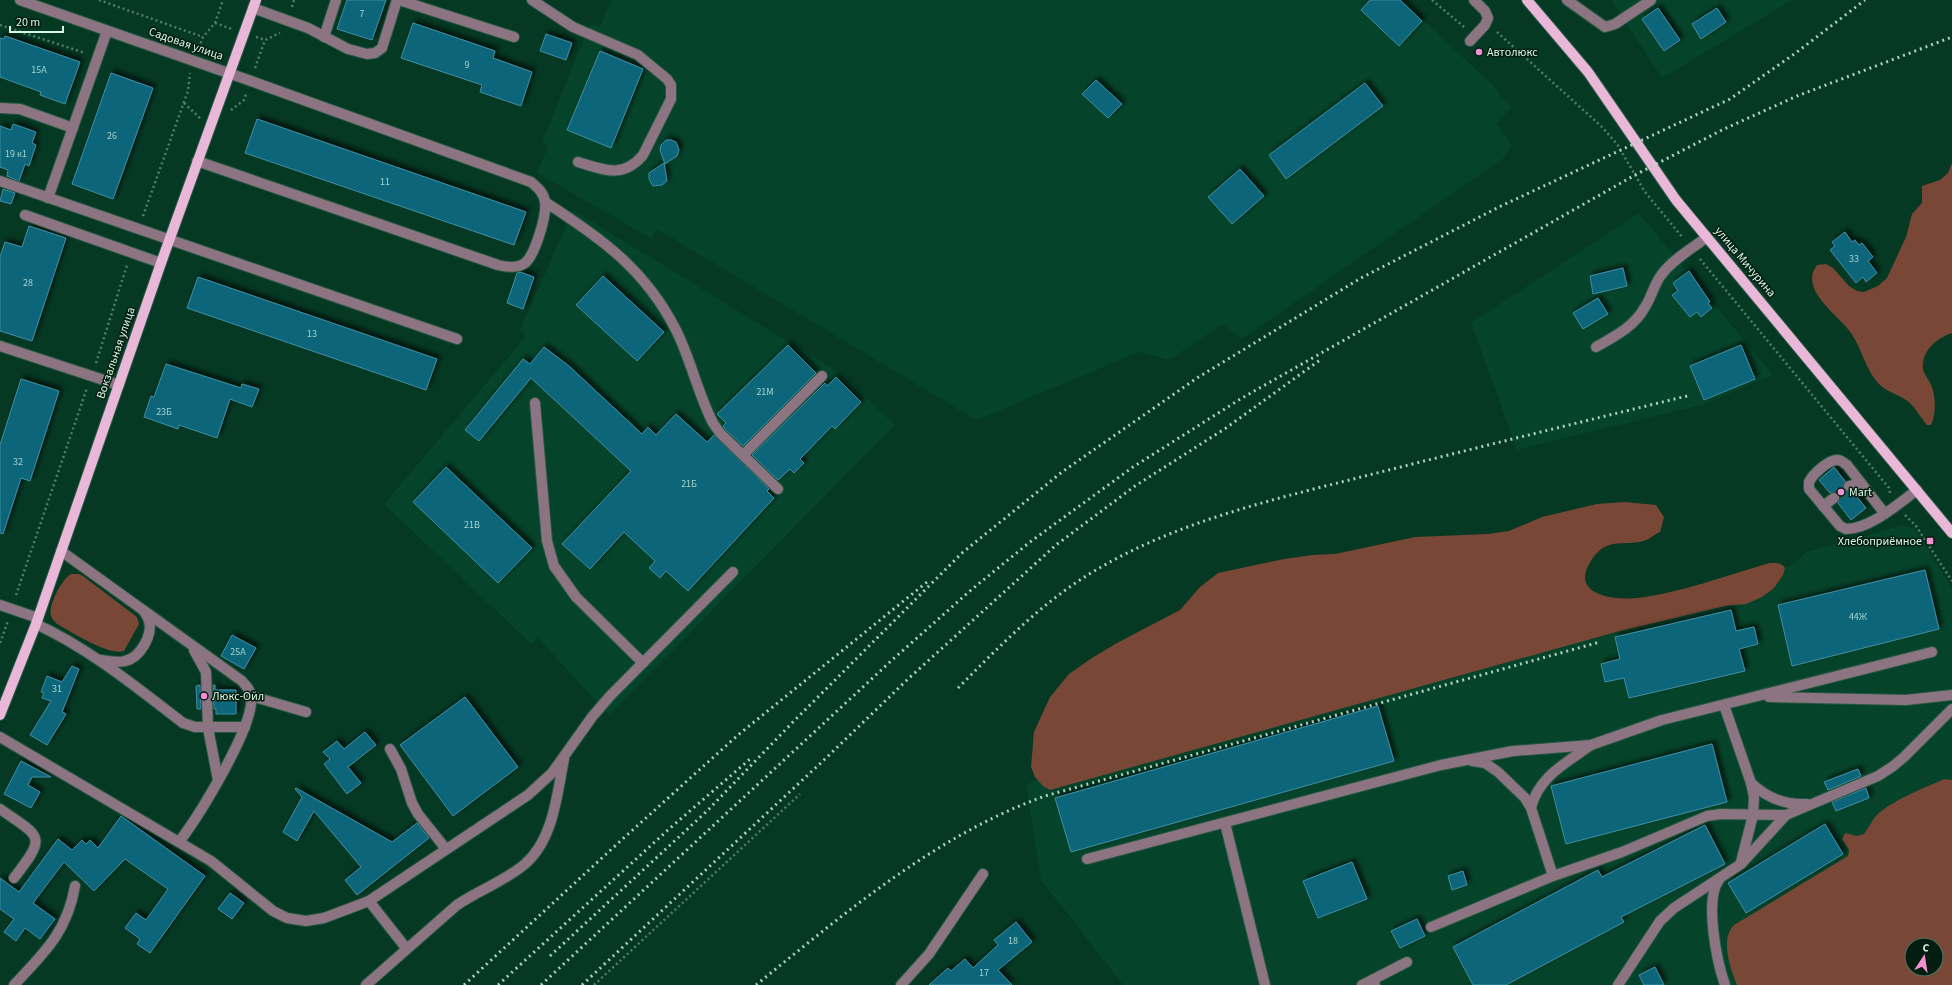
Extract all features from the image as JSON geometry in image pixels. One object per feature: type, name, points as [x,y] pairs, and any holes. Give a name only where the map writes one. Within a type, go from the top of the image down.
[{"type":"main road","name":"улица Мичурина","points":[[1528,0],[1588,72],[1676,200],[1952,533]]},
{"type":"main road","name":"Вокзальная улица","points":[[0,715],[37,621],[169,239],[255,4]]},
{"type":"street","name":"Садовая улица","points":[[20,0],[230,73],[531,182],[542,192],[545,202]]},
{"type":"street","points":[[324,37],[336,0]]},
{"type":"street","points":[[255,4],[308,28],[348,49],[367,54],[375,53],[382,48],[398,0],[514,37]]},
{"type":"street","points":[[532,0],[573,27],[638,55],[667,79],[671,85],[671,99],[643,155],[637,163],[628,168],[608,171],[578,162]]},
{"type":"street","points":[[1470,41],[1487,21],[1487,15],[1474,0]]},
{"type":"street","points":[[1567,0],[1604,26],[1615,24],[1652,0]]},
{"type":"street","points":[[48,198],[107,30]]},
{"type":"street","points":[[0,108],[20,109],[73,128]]},
{"type":"street","points":[[197,161],[498,265],[511,268],[524,263],[531,254],[546,215],[545,202]]},
{"type":"street","points":[[0,181],[457,339]]},
{"type":"street","points":[[545,202],[600,238],[626,262],[649,288],[677,332],[713,423],[778,489]]},
{"type":"street","points":[[25,215],[161,263]]},
{"type":"street","points":[[1596,347],[1626,330],[1636,320],[1646,306],[1657,281],[1663,272],[1707,237]]},
{"type":"street","points":[[0,346],[119,385]]},
{"type":"street","points":[[743,455],[822,376]]},
{"type":"street","points":[[535,403],[547,542],[554,566],[576,597],[643,663]]},
{"type":"street","points":[[1885,514],[1847,464],[1838,460],[1831,462],[1811,478],[1808,486],[1840,526],[1846,529],[1859,527],[1885,514],[1917,490]]},
{"type":"street","points":[[1848,486],[1862,483]]},
{"type":"street","points":[[1823,506],[1834,498]]},
{"type":"street","points":[[60,551],[242,681],[249,688],[251,696],[251,711],[245,727],[203,808],[179,842]]},
{"type":"street","points":[[0,737],[210,861],[273,911],[287,918],[306,921],[324,918],[369,901],[528,795],[542,784],[565,757],[592,717],[733,572]]},
{"type":"street","points":[[0,605],[37,621],[99,660],[182,723],[195,727],[208,728],[245,727]]},
{"type":"street","points":[[99,660],[117,662],[127,661],[136,655],[145,642],[150,630],[149,620],[143,610]]},
{"type":"street","points":[[191,646],[206,672],[208,728],[218,780]]},
{"type":"street","points":[[1531,808],[1534,796],[1551,774],[1591,745],[1645,725],[1932,652]]},
{"type":"street","points":[[1755,697],[1906,700],[1952,695]]},
{"type":"street","points":[[251,696],[306,712]]},
{"type":"street","points":[[1724,705],[1751,783],[1754,797],[1753,815],[1741,864]]},
{"type":"street","points":[[1431,927],[1552,876],[1622,852],[1707,816],[1721,814],[1786,815],[1815,803],[1878,776],[1892,767],[1952,709]]},
{"type":"street","points":[[1087,859],[1441,765],[1513,751],[1591,745]]},
{"type":"street","points":[[390,749],[400,769],[412,803],[418,814],[446,849]]},
{"type":"street","points":[[366,985],[406,948],[457,905],[525,864],[536,852],[549,824],[565,757]]},
{"type":"street","points":[[1468,760],[1485,763],[1498,772],[1525,798],[1531,808],[1552,876]]},
{"type":"street","points":[[1751,783],[1762,793],[1775,800],[1792,804],[1815,803]]},
{"type":"street","points":[[0,809],[31,831],[35,836],[36,842],[33,854],[14,878]]},
{"type":"street","points":[[1609,985],[1620,982],[1660,921],[1674,908],[1741,864],[1786,815]]},
{"type":"street","points":[[1225,823],[1265,985]]},
{"type":"street","points":[[901,985],[929,954],[983,874]]},
{"type":"street","points":[[1721,878],[1713,891],[1712,912],[1718,957],[1725,985]]},
{"type":"street","points":[[14,985],[59,933],[72,905],[75,886]]},
{"type":"street","points":[[369,901],[406,948]]},
{"type":"street","points":[[1362,985],[1374,982],[1407,962]]},
{"type":"path","points":[[99,0],[203,37]]},
{"type":"path","points":[[139,228],[188,91],[190,72],[194,61],[203,37],[215,22],[223,0]]},
{"type":"path","points":[[1432,0],[1463,26],[1493,28],[1601,126],[1617,144],[1645,192],[1889,488],[1890,496],[1909,521],[1916,526],[1952,581]]},
{"type":"path","points":[[251,81],[265,40]]},
{"type":"path","points":[[0,643],[91,376],[131,252]]},
{"type":"path","points":[[594,985],[800,794]]},
{"type":"shaded area","points":[[611,0],[1402,0],[1500,92],[1498,93],[1512,107],[1496,123],[1512,145],[1504,158],[1242,339],[1223,324],[1169,360],[1139,352],[976,420],[657,229],[651,238],[537,173],[548,146],[542,142],[590,24],[600,27]]},
{"type":"shaded area","points":[[1611,0],[1792,0],[1662,78]]},
{"type":"shaded area","points":[[1952,163],[1952,333],[1941,338],[1931,346],[1927,351],[1923,362],[1924,373],[1933,389],[1935,405],[1933,421],[1931,425],[1927,425],[1910,403],[1882,387],[1874,378],[1851,333],[1822,302],[1816,293],[1813,284],[1813,274],[1817,265],[1826,264],[1833,268],[1849,286],[1857,291],[1864,292],[1878,286],[1887,278],[1906,237],[1912,214],[1922,203],[1922,186],[1940,180],[1948,173]]},
{"type":"shaded area","points":[[573,210],[843,375],[895,425],[609,715],[538,638],[531,644],[384,504],[526,336],[520,330]]},
{"type":"shaded area","points":[[1639,213],[1773,375],[1705,404],[1517,450],[1471,323]]},
{"type":"shaded area","points":[[1624,502],[1656,505],[1664,517],[1660,532],[1640,542],[1611,545],[1597,552],[1588,565],[1585,576],[1586,583],[1590,589],[1597,593],[1613,598],[1630,599],[1654,596],[1687,588],[1770,563],[1778,563],[1782,565],[1785,568],[1783,575],[1774,588],[1762,597],[1746,604],[1725,606],[1616,632],[1050,790],[1043,786],[1035,777],[1031,767],[1034,732],[1050,697],[1069,674],[1117,643],[1180,610],[1200,587],[1218,573],[1284,559],[1335,554],[1415,537],[1488,534],[1509,531],[1542,517],[1597,504]]},
{"type":"shaded area","points":[[1903,525],[1915,529],[1952,588],[1952,985],[1123,985],[1041,880],[1026,785],[1055,769],[1792,565],[1806,552]]},
{"type":"shaded area","points":[[71,574],[79,574],[83,576],[137,617],[139,624],[124,651],[117,652],[100,647],[57,624],[53,619],[51,616],[51,611],[56,593],[67,577]]},
{"type":"shaded area","points":[[1945,779],[1952,780],[1952,985],[1737,985],[1729,962],[1727,946],[1730,931],[1734,925],[1848,856],[1849,850],[1842,839],[1845,833],[1857,836],[1864,834],[1882,810],[1919,790]]},
{"type":"building","points":[[347,0],[386,0],[372,40],[337,29]]},
{"type":"building","points":[[1370,0],[1400,0],[1422,21],[1399,46],[1361,10]]},
{"type":"building","points":[[1658,8],[1680,40],[1664,51],[1642,19]]},
{"type":"building","points":[[1717,8],[1726,22],[1701,39],[1692,24]]},
{"type":"building","points":[[413,23],[495,51],[493,58],[532,72],[521,106],[480,92],[482,85],[401,58]]},
{"type":"building","points":[[546,34],[572,43],[566,60],[540,51]]},
{"type":"building","points":[[5,36],[80,62],[65,104],[40,95],[41,92],[0,77],[0,38],[4,39]]},
{"type":"building","points":[[600,51],[643,69],[611,148],[567,130]]},
{"type":"building","points":[[111,73],[153,88],[113,199],[72,184]]},
{"type":"building","points":[[1096,80],[1122,104],[1108,118],[1082,94]]},
{"type":"building","points":[[1365,83],[1383,106],[1286,179],[1269,155]]},
{"type":"building","points":[[257,119],[526,212],[514,245],[245,153]]},
{"type":"building","points":[[13,124],[36,132],[32,143],[36,145],[29,166],[25,164],[19,181],[7,176],[8,170],[0,167],[0,126],[11,130]]},
{"type":"building","points":[[666,140],[676,142],[679,150],[677,156],[665,164],[660,150],[661,145]]},
{"type":"building","points":[[664,163],[667,181],[662,185],[653,186],[649,179],[649,173]]},
{"type":"building","points":[[1240,169],[1264,196],[1232,224],[1208,197]]},
{"type":"building","points":[[3,189],[15,193],[11,204],[0,201]]},
{"type":"building","points":[[29,226],[66,238],[32,341],[0,331],[0,257],[5,242],[22,247]]},
{"type":"building","points":[[1845,232],[1852,242],[1855,240],[1859,245],[1862,243],[1873,257],[1868,261],[1877,273],[1866,282],[1863,277],[1856,283],[1830,250],[1835,246],[1832,242]]},
{"type":"building","points":[[1623,268],[1627,286],[1593,294],[1590,276]]},
{"type":"building","points":[[1689,271],[1710,302],[1708,303],[1712,308],[1701,317],[1697,312],[1690,317],[1672,295],[1678,291],[1673,283]]},
{"type":"building","points":[[520,272],[534,277],[523,309],[507,303],[517,273]]},
{"type":"building","points":[[603,276],[664,332],[637,361],[576,305]]},
{"type":"building","points":[[198,277],[437,359],[426,390],[187,308]]},
{"type":"building","points":[[1598,298],[1608,314],[1583,329],[1573,313]]},
{"type":"building","points":[[788,345],[816,373],[743,446],[725,429],[723,426],[726,423],[717,414]]},
{"type":"building","points":[[1741,345],[1755,379],[1704,400],[1690,366]]},
{"type":"building","points":[[544,347],[569,366],[642,434],[648,427],[656,435],[676,414],[707,442],[714,435],[769,489],[767,491],[774,498],[688,591],[666,571],[660,578],[649,568],[655,561],[624,532],[590,569],[562,544],[631,471],[531,378],[479,441],[465,430],[523,359],[530,364]]},
{"type":"building","points":[[166,364],[241,388],[242,384],[259,389],[252,407],[230,399],[217,438],[179,425],[178,429],[144,417],[151,396],[154,397]]},
{"type":"building","points":[[836,377],[861,402],[835,429],[832,426],[800,459],[804,463],[794,473],[790,469],[778,480],[752,455],[825,383],[827,386]]},
{"type":"building","points":[[21,379],[59,391],[30,481],[21,478],[3,534],[0,533],[0,445]]},
{"type":"building","points":[[446,467],[532,548],[498,583],[413,502]]},
{"type":"building","name":"Mart","points":[[1834,467],[1845,481],[1843,485],[1844,490],[1853,492],[1866,508],[1851,520],[1838,503],[1840,498],[1839,494],[1834,492],[1830,493],[1819,480]]},
{"type":"building","points":[[1925,570],[1939,629],[1792,666],[1778,605]]},
{"type":"building","points":[[1731,610],[1736,631],[1754,627],[1758,644],[1739,649],[1745,671],[1629,698],[1624,678],[1605,682],[1601,664],[1620,659],[1615,637]]},
{"type":"building","points":[[232,635],[256,648],[244,669],[221,656]]},
{"type":"building","points":[[72,666],[79,669],[62,712],[66,714],[47,745],[30,735],[51,701],[42,698],[44,693],[41,692],[47,676],[62,682]]},
{"type":"building","points":[[200,685],[201,709],[197,709],[196,686]]},
{"type":"building","points":[[213,685],[215,685],[215,690],[236,690],[236,714],[216,714],[216,709],[214,709]]},
{"type":"building","points":[[465,697],[518,767],[453,816],[400,745]]},
{"type":"building","points":[[1378,706],[1394,761],[1071,852],[1055,798]]},
{"type":"building","points":[[365,732],[376,745],[348,767],[361,783],[347,794],[324,764],[330,759],[323,752],[337,741],[344,749]]},
{"type":"building","points":[[1712,744],[1727,802],[1566,844],[1551,786]]},
{"type":"building","points":[[21,761],[51,777],[32,777],[28,785],[40,792],[31,808],[4,794]]},
{"type":"building","points":[[1858,769],[1861,776],[1828,790],[1824,782]]},
{"type":"building","points":[[296,788],[392,842],[417,823],[429,838],[357,895],[345,880],[361,867],[314,811],[297,841],[283,832],[302,797],[295,789]]},
{"type":"building","points":[[1866,788],[1869,798],[1836,811],[1832,802]]},
{"type":"building","points":[[121,816],[205,876],[150,953],[137,944],[140,939],[125,928],[136,913],[146,920],[168,889],[125,859],[94,891],[64,862],[33,903],[55,919],[40,939],[25,928],[16,941],[4,932],[14,919],[0,909],[0,878],[19,892],[58,839],[72,850],[82,840],[86,844],[90,840],[98,848]]},
{"type":"building","points":[[1825,824],[1843,854],[1746,913],[1728,883]]},
{"type":"building","points":[[1705,825],[1725,864],[1621,917],[1624,922],[1506,985],[1473,985],[1453,947],[1598,870],[1602,877]]},
{"type":"building","points":[[1352,862],[1367,899],[1318,918],[1303,881]]},
{"type":"building","points":[[1463,871],[1467,885],[1452,890],[1448,876]]},
{"type":"building","points":[[230,893],[244,903],[232,919],[218,909]]},
{"type":"building","points":[[1417,919],[1425,936],[1400,948],[1391,931]]},
{"type":"building","points":[[1016,922],[1032,942],[998,970],[1012,985],[929,985],[948,968],[951,971],[965,959],[973,968],[998,945],[994,940]]},
{"type":"building","points":[[1655,967],[1664,985],[1644,985],[1639,975]]},
{"type":"tunnel","points":[[1834,498],[1849,486]]},
{"type":"railway","points":[[550,956],[707,811],[791,724],[962,553],[1062,472],[1197,378],[1361,278],[1501,206],[1730,99],[1797,52],[1865,0]]},
{"type":"railway","points":[[541,985],[891,661],[971,590],[1030,542],[1133,467],[1242,398],[1635,175],[1724,129],[1797,96],[1952,37]]},
{"type":"railway","points":[[582,985],[825,759],[908,679],[1056,545],[1135,486],[1226,428],[1320,360]]},
{"type":"railway","points":[[958,688],[1023,624],[1058,595],[1096,570],[1162,537],[1231,512],[1302,492],[1691,395]]},
{"type":"railway","points":[[464,985],[738,735],[927,582]]},
{"type":"railway","points":[[756,985],[823,931],[893,878],[966,832],[1005,812],[1045,796],[1600,642]]},
{"type":"railway","points":[[498,985],[669,829],[750,759]]},
{"type":"place","name":"Автолюкс","points":[[1479,52]]},
{"type":"place","name":"Mart","points":[[1841,492]]},
{"type":"place","name":"Хлебоприёмное","points":[[1930,541]]},
{"type":"place","name":"Люкс-Ойл","points":[[204,696]]}]
